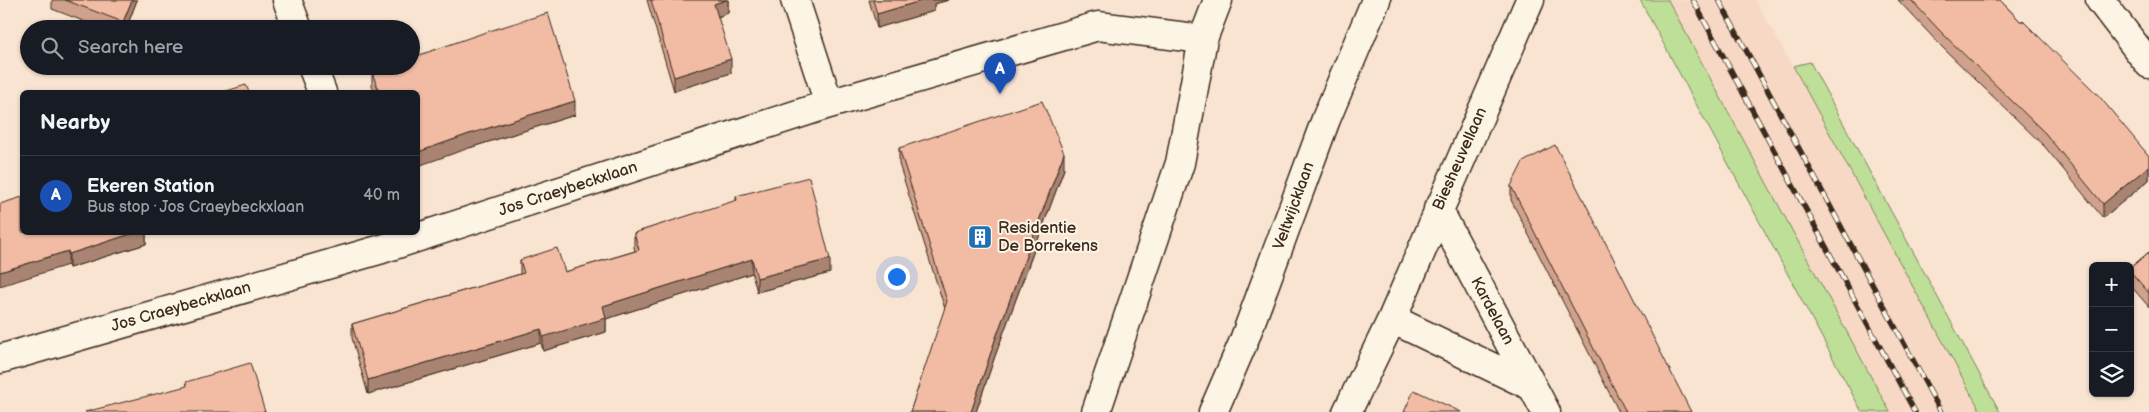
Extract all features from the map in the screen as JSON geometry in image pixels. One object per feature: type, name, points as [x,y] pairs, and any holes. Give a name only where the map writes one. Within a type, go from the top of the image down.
[{"type":"street","points":[[287,0],[295,20]]},
{"type":"street","points":[[795,0],[828,104]]},
{"type":"street","points":[[1096,412],[1180,164],[1203,39],[1218,0]]},
{"type":"street","name":"Veltwijcklaan","points":[[1213,412],[1243,343],[1326,120],[1376,0]]},
{"type":"street","name":"Biesheuvellaan","points":[[1347,412],[1392,319],[1530,0]]},
{"type":"street","points":[[2100,0],[2149,64]]},
{"type":"street","name":"Jos Craeybeckxlaan","points":[[420,228],[828,104],[1098,26],[1203,39]]},
{"type":"street","points":[[315,75],[321,90]]},
{"type":"street","name":"Kardelaan","points":[[1438,209],[1546,412]]},
{"type":"street","name":"Jos Craeybeckxlaan","points":[[0,359],[399,235]]},
{"type":"street","points":[[1392,319],[1533,387]]},
{"type":"shaded area","points":[[1668,0],[1756,0],[1981,412],[1890,412]]},
{"type":"green space","points":[[1640,0],[1668,0],[1890,412],[1862,412]]},
{"type":"green space","points":[[1810,62],[2000,412],[1981,412],[1793,66]]},
{"type":"building","points":[[65,0],[132,0],[124,20],[118,20]]},
{"type":"building","points":[[651,0],[726,0],[714,4],[731,59],[674,77]]},
{"type":"building","points":[[873,0],[924,0],[877,14]]},
{"type":"building","points":[[1911,0],[2000,0],[2099,96],[2149,156],[2149,166],[2103,204],[2045,133],[1942,33]]},
{"type":"building","points":[[548,13],[575,101],[420,151],[420,90],[378,90],[373,75],[420,75],[420,55]]},
{"type":"building","points":[[246,85],[248,90],[230,90]]},
{"type":"building","name":"Residentie De Borrekens","points":[[1042,101],[1064,153],[995,340],[971,412],[910,412],[947,301],[899,148]]},
{"type":"building","points":[[1555,145],[1691,412],[1626,412],[1511,186],[1523,162]]},
{"type":"building","points":[[809,177],[830,259],[757,278],[752,259],[603,306],[606,318],[543,337],[541,329],[368,380],[352,324],[524,273],[520,260],[557,248],[565,272],[639,250],[634,233],[737,200],[736,196]]},
{"type":"building","points":[[20,198],[20,235],[128,235],[69,254],[68,251],[0,272],[0,204]]},
{"type":"building","points":[[2149,252],[2149,293],[2134,276],[2134,265]]},
{"type":"building","points":[[250,363],[265,412],[85,412],[187,386],[186,382]]},
{"type":"building","points":[[1414,390],[1461,412],[1404,412]]},
{"type":"railway","points":[[1693,0],[1915,412]]},
{"type":"railway","points":[[1719,0],[1941,412]]},
{"type":"place","name":"Ekeren Station","points":[[1000,94]]},
{"type":"place","name":"Residentie De Borrekens","points":[[980,237]]}]
